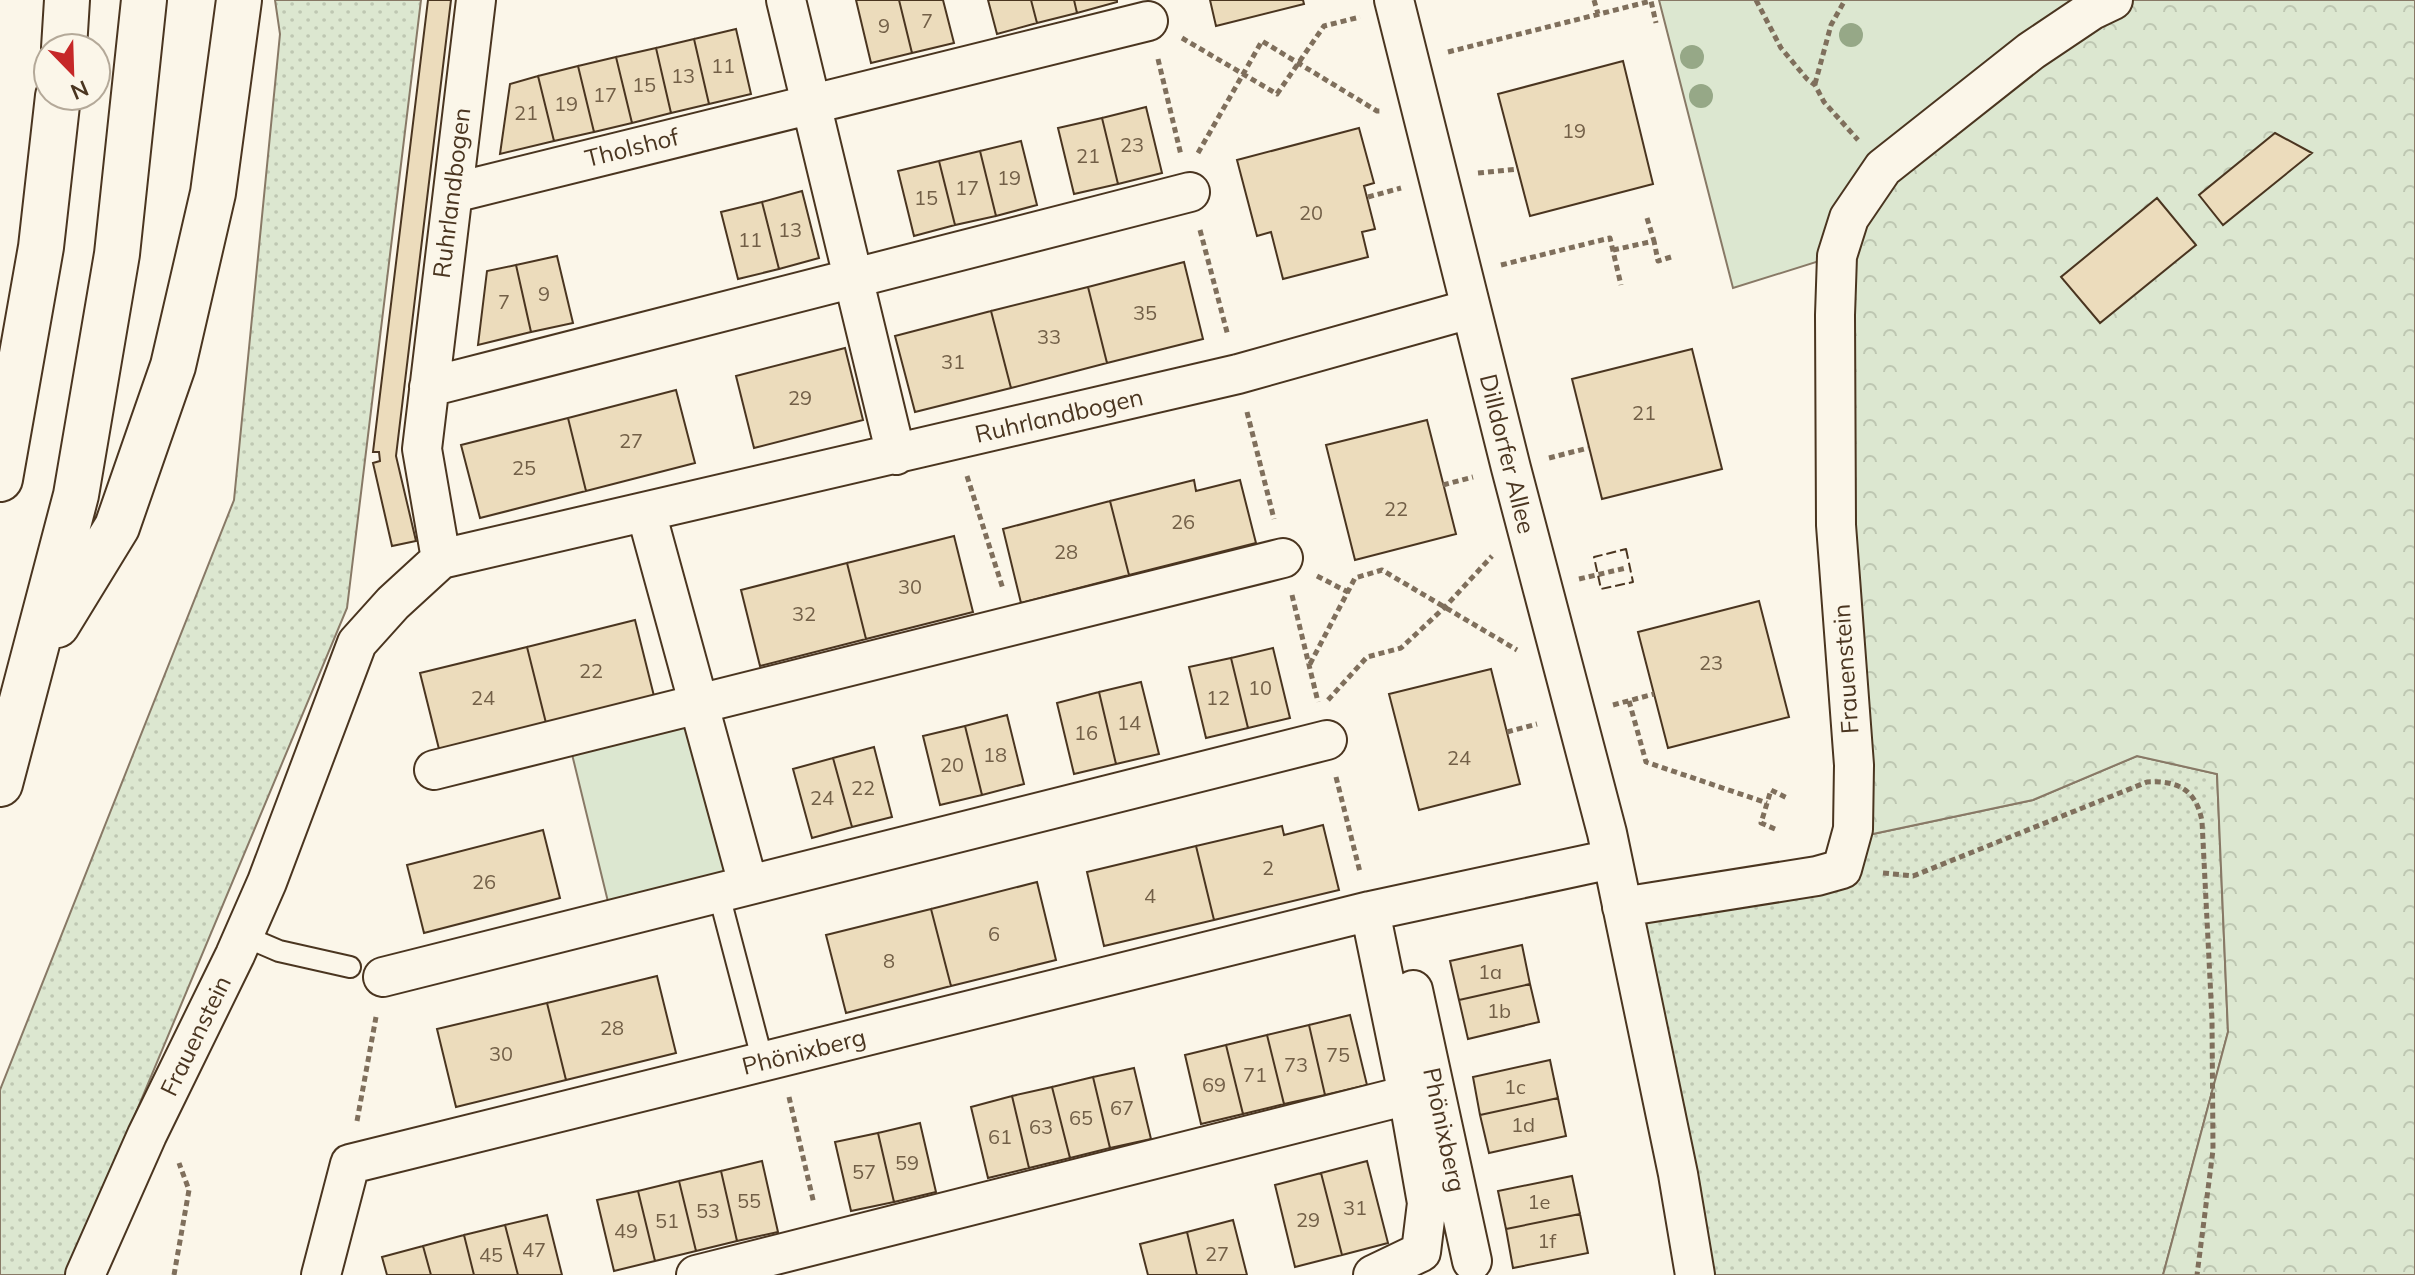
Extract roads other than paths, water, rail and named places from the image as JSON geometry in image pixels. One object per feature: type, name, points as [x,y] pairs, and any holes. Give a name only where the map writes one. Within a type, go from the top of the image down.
[{"type":"highway","points":[[65,32],[67,0]]},
{"type":"highway","points":[[0,784],[82,465],[117,254],[144,0]]},
{"type":"highway","points":[[31,666],[117,527],[173,366],[213,193],[239,0]]},
{"type":"highway","points":[[0,479],[41,247],[56,112]]},
{"type":"street","name":"Ruhrlandbogen","points":[[441,559],[422,449],[476,0]]},
{"type":"street","points":[[786,0],[896,455]]},
{"type":"street","name":"Frauenstein","points":[[1622,907],[1817,876],[1842,869],[1853,829],[1854,765],[1836,525],[1837,256],[1849,218],[1883,168],[2031,51],[2092,10],[2113,0]]},
{"type":"street","name":"Dilldorfer Allee","points":[[1395,4],[1622,907]]},
{"type":"street","name":"Tholshof","points":[[453,193],[811,104],[1151,34]]},
{"type":"street","points":[[429,387],[854,278],[1187,182]]},
{"type":"street","name":"Ruhrlandbogen","points":[[299,794],[357,643],[393,603],[441,559],[1238,374],[1466,292]]},
{"type":"street","points":[[646,512],[700,704],[733,887]]},
{"type":"street","points":[[434,770],[1283,558]]},
{"type":"street","points":[[366,972],[733,887],[1327,740]]},
{"type":"street","name":"Frauenstein","points":[[85,1275],[147,1135],[244,936],[299,794]]},
{"type":"street","name":"Phönixberg","points":[[321,1275],[350,1164],[1382,908],[1612,859]]},
{"type":"street","points":[[1622,907],[1678,1174],[1695,1275]]},
{"type":"street","name":"Phönixberg","points":[[1373,1275],[1421,1252],[1427,1203],[1408,1095],[1382,908]]},
{"type":"street","name":"Phönixberg","points":[[1382,908],[1472,1261]]},
{"type":"street","name":"Phönixberg","points":[[696,1275],[1408,1095]]},
{"type":"lane","points":[[733,887],[772,1060]]},
{"type":"lane","points":[[244,936],[279,951],[366,972]]}]
